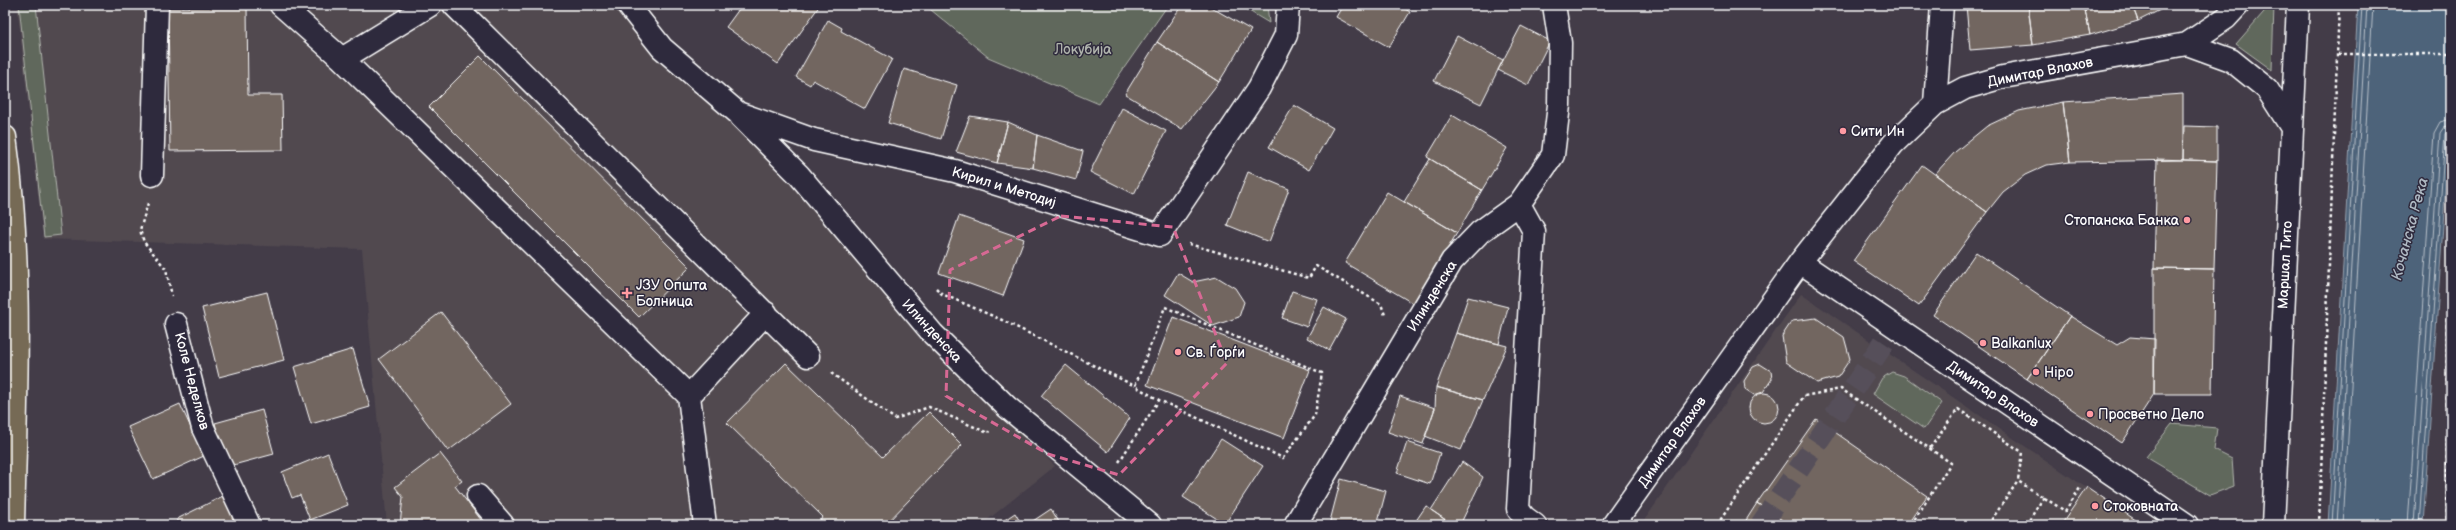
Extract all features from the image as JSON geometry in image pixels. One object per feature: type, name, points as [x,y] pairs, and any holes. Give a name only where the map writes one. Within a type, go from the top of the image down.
[{"type":"main road","points":[[5,137],[13,190],[18,308],[13,525]]},
{"type":"street","points":[[152,175],[157,5]]},
{"type":"street","points":[[281,5],[342,59],[689,396],[704,525]]},
{"type":"street","points":[[342,59],[430,5]]},
{"type":"street","points":[[454,5],[808,356]]},
{"type":"street","name":"Кирил и Методиј","points":[[628,5],[662,48],[738,113],[814,140],[955,171],[1160,235]]},
{"type":"street","points":[[1160,235],[1259,88],[1286,35],[1288,5]]},
{"type":"street","name":"Илинденска","points":[[1295,525],[1452,261],[1480,232],[1519,204],[1553,155],[1559,105],[1560,42],[1554,5]]},
{"type":"street","points":[[1935,104],[1942,5]]},
{"type":"street","points":[[2187,44],[2226,18],[2238,5]]},
{"type":"street","name":"Маршал Тито","points":[[2273,525],[2298,5]]},
{"type":"street","points":[[2187,44],[2231,60],[2267,89],[2292,128]]},
{"type":"street","name":"Димитар Влахов","points":[[1613,525],[1800,262],[1893,144],[1935,104],[1965,88],[2003,77],[2187,44]]},
{"type":"street","name":"Илинденска","points":[[738,113],[798,175],[933,334],[1007,407],[1150,525]]},
{"type":"street","points":[[1519,204],[1534,231],[1518,509],[1524,517],[1535,525]]},
{"type":"street","name":"Димитар Влахов","points":[[1800,262],[2187,525]]},
{"type":"street","points":[[689,396],[766,313]]},
{"type":"street","name":"Коле Неделков","points":[[176,324],[203,428],[249,525]]},
{"type":"street","points":[[478,496],[503,525]]},
{"type":"path","points":[[2319,525],[2339,5]]},
{"type":"path","points":[[2338,54],[2451,54]]},
{"type":"path","points":[[152,175],[147,208],[140,230],[144,242],[166,269],[176,324]]},
{"type":"path","points":[[1160,235],[1309,278],[1316,266],[1381,304],[1388,323],[1408,335]]},
{"type":"path","points":[[2447,525],[2447,287],[2451,249]]},
{"type":"path","points":[[932,283],[942,294],[1002,320],[1135,386],[1159,400],[1283,458],[1314,415],[1322,373],[1164,307],[1135,386]]},
{"type":"path","points":[[808,356],[895,419],[929,407],[988,433]]},
{"type":"path","points":[[1717,525],[1804,396],[1841,389],[1951,463],[1910,525]]},
{"type":"path","points":[[1117,465],[1159,400]]},
{"type":"path","points":[[1930,448],[1958,409],[2022,452],[2018,480],[1988,525]]},
{"type":"path","points":[[2018,480],[2065,511],[2084,483]]},
{"type":"path","points":[[2026,525],[2044,497]]},
{"type":"highlighted area","points":[[1061,216],[1173,227],[1227,363],[1119,475],[1048,454],[946,396],[950,270]]},
{"type":"shaded area","name":"ЈЗУ Општа Болница","points":[[17,5],[620,5],[745,130],[926,337],[1055,466],[981,525],[387,525],[362,249],[43,239]]},
{"type":"shaded area","points":[[1801,294],[2141,525],[1641,525]]},
{"type":"green space","points":[[19,5],[36,5],[61,235],[44,237]]},
{"type":"green space","name":"Локубија","points":[[925,5],[1168,5],[1099,104],[988,57]]},
{"type":"green space","points":[[1239,5],[1267,5],[1269,23]]},
{"type":"green space","points":[[2270,5],[2274,5],[2272,70],[2236,44]]},
{"type":"green space","points":[[1892,372],[1904,376],[1942,403],[1924,429],[1873,394],[1882,378]]},
{"type":"green space","points":[[2172,424],[2217,428],[2214,450],[2232,459],[2234,486],[2210,495],[2146,457]]},
{"type":"water","name":"Кочанска Река","points":[[2358,5],[2451,5],[2451,105],[2423,525],[2328,525]]},
{"type":"building","points":[[742,5],[820,5],[778,64],[726,27]]},
{"type":"building","points":[[1182,5],[1207,5],[1251,30],[1219,82],[1157,42]]},
{"type":"building","points":[[1343,5],[1403,5],[1402,7],[1410,12],[1389,47],[1336,17]]},
{"type":"building","points":[[1966,5],[2028,5],[2033,45],[1970,50]]},
{"type":"building","points":[[2028,5],[2084,5],[2090,35],[2033,45]]},
{"type":"building","points":[[2084,5],[2132,5],[2138,21],[2090,35]]},
{"type":"building","points":[[2132,5],[2170,5],[2138,21]]},
{"type":"building","points":[[247,7],[248,95],[282,95],[283,150],[170,151],[168,8]]},
{"type":"building","points":[[828,20],[842,28],[841,31],[892,59],[865,109],[813,80],[810,85],[796,77]]},
{"type":"building","points":[[1521,26],[1550,41],[1528,85],[1498,70]]},
{"type":"building","points":[[1457,36],[1503,60],[1481,104],[1434,81]]},
{"type":"building","points":[[1157,42],[1219,82],[1182,129],[1125,94]]},
{"type":"building","points":[[480,56],[690,267],[639,317],[429,107]]},
{"type":"building","points":[[904,69],[957,85],[941,139],[888,123]]},
{"type":"building","points":[[2183,94],[2183,160],[2070,162],[2063,102]]},
{"type":"building","points":[[2063,102],[2070,162],[2047,165],[2025,175],[2003,192],[1987,212],[1935,174],[1955,152],[1987,126],[2019,111]]},
{"type":"building","points":[[1294,105],[1333,128],[1309,170],[1269,147]]},
{"type":"building","points":[[1122,108],[1166,131],[1134,194],[1090,172]]},
{"type":"building","points":[[1452,115],[1507,148],[1482,190],[1427,157]]},
{"type":"building","points":[[970,116],[1008,122],[997,163],[956,152]]},
{"type":"building","points":[[1008,122],[1037,135],[1033,168],[997,163]]},
{"type":"building","points":[[2184,126],[2217,127],[2217,161],[2183,160]]},
{"type":"building","points":[[1037,135],[1083,151],[1076,180],[1033,168]]},
{"type":"building","points":[[1430,159],[1482,190],[1457,233],[1404,202]]},
{"type":"building","points":[[2157,159],[2217,161],[2214,269],[2154,268]]},
{"type":"building","points":[[1922,165],[1987,212],[1919,306],[1853,261]]},
{"type":"building","points":[[1248,172],[1289,189],[1269,242],[1227,225]]},
{"type":"building","points":[[1387,192],[1457,233],[1414,304],[1345,263]]},
{"type":"building","points":[[959,216],[1024,239],[1003,296],[939,273]]},
{"type":"building","points":[[1976,252],[2070,316],[2027,379],[1933,315]]},
{"type":"building","points":[[2154,268],[2214,269],[2212,394],[2154,394]]},
{"type":"building","points":[[1178,273],[1193,282],[1217,277],[1235,288],[1244,302],[1239,317],[1213,326],[1165,295]]},
{"type":"building","points":[[1292,291],[1317,299],[1307,327],[1282,318]]},
{"type":"building","points":[[267,292],[284,360],[219,377],[202,308]]},
{"type":"building","points":[[1468,297],[1508,307],[1499,344],[1456,333]]},
{"type":"building","points":[[1324,307],[1346,319],[1329,350],[1307,338]]},
{"type":"building","points":[[441,312],[511,404],[448,451],[379,359]]},
{"type":"building","points":[[2070,316],[2117,345],[2130,337],[2155,339],[2154,394],[2122,443],[2027,379]]},
{"type":"building","points":[[1173,317],[1310,370],[1284,438],[1147,385]]},
{"type":"building","points":[[1816,318],[1844,337],[1850,359],[1838,377],[1817,383],[1786,362],[1782,336],[1792,321]]},
{"type":"building","points":[[1456,333],[1507,346],[1483,400],[1436,387]]},
{"type":"building","points":[[353,349],[370,407],[311,424],[294,367]]},
{"type":"building","points":[[786,363],[883,457],[929,412],[962,445],[885,525],[816,525],[823,517],[727,423]]},
{"type":"building","points":[[1760,364],[1771,371],[1772,379],[1763,392],[1754,395],[1745,389],[1744,381],[1753,367]]},
{"type":"building","points":[[1066,365],[1130,418],[1108,452],[1041,396]]},
{"type":"building","points":[[1436,387],[1483,400],[1461,450],[1425,436],[1435,408]]},
{"type":"building","points":[[1764,393],[1775,397],[1779,408],[1775,419],[1764,423],[1753,419],[1749,408],[1753,397]]},
{"type":"building","points":[[1400,396],[1435,408],[1423,444],[1388,432]]},
{"type":"building","points":[[180,404],[204,456],[153,479],[128,427]]},
{"type":"building","points":[[262,410],[274,454],[226,467],[215,423]]},
{"type":"building","points":[[1816,419],[1927,496],[1907,525],[1789,525],[1757,503]]},
{"type":"building","points":[[1221,439],[1263,466],[1225,524],[1183,497]]},
{"type":"building","points":[[1407,442],[1440,453],[1430,484],[1397,473]]},
{"type":"building","points":[[328,453],[348,505],[310,520],[300,495],[292,498],[282,472]]},
{"type":"building","points":[[440,453],[462,481],[455,486],[485,525],[400,525],[403,497],[395,487]]},
{"type":"building","points":[[1462,462],[1483,477],[1460,525],[1453,525],[1431,510]]},
{"type":"building","points":[[1341,479],[1386,491],[1377,525],[1329,525]]},
{"type":"building","name":"Стоковната","points":[[2087,487],[2143,525],[2061,525]]},
{"type":"building","points":[[225,495],[241,525],[180,525],[177,519]]},
{"type":"building","points":[[1757,503],[1789,525],[1743,525]]},
{"type":"building","points":[[1426,506],[1431,510],[1453,525],[1413,525]]},
{"type":"building","points":[[1051,509],[1061,525],[1027,525]]},
{"type":"building","points":[[1015,513],[1022,525],[997,525]]},
{"type":"tunnel","points":[[1761,525],[1894,328]]},
{"type":"place","name":"Сити Ин","points":[[1843,131]]},
{"type":"place","name":"Стопанска Банка","points":[[2187,220]]},
{"type":"place","name":"ЈЗУ Општа Болница","points":[[627,293]]},
{"type":"place","name":"Balkanlux","points":[[1983,343]]},
{"type":"place","name":"Св. Ѓорѓи","points":[[1178,352]]},
{"type":"place","name":"Hipo","points":[[2036,372]]},
{"type":"place","name":"Просветно Дело","points":[[2090,414]]},
{"type":"place","name":"Стоковната","points":[[2095,506]]}]
